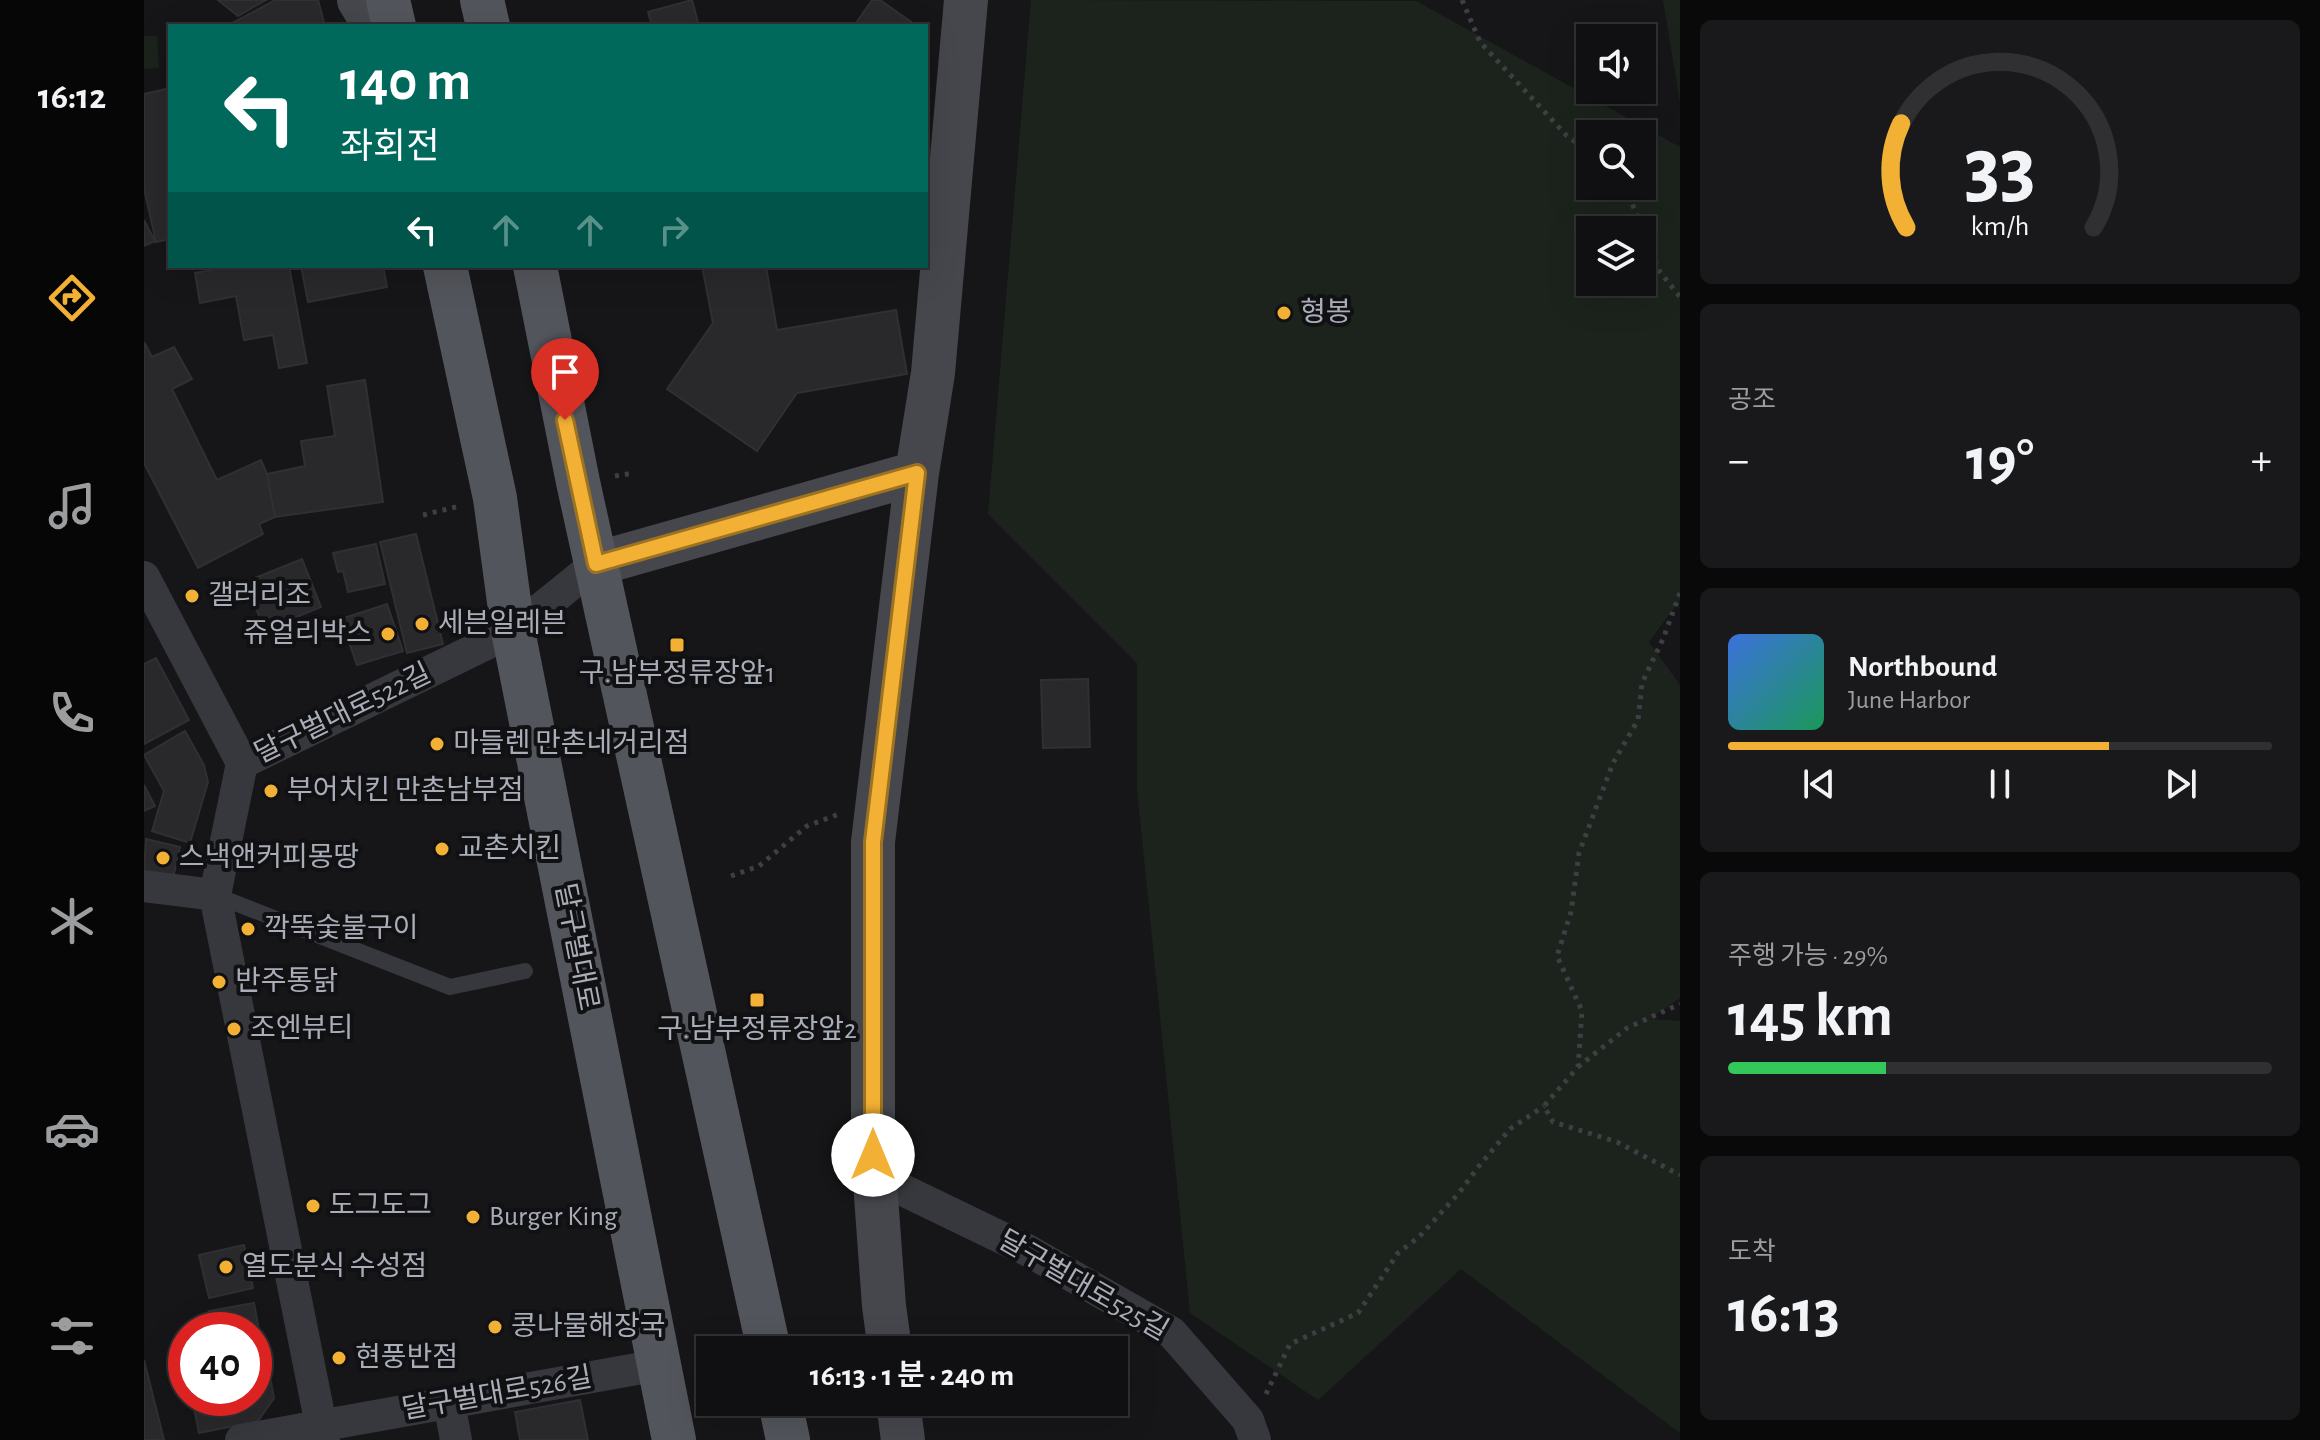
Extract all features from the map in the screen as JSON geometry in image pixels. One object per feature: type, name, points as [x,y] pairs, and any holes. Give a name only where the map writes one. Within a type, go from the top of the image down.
[{"type":"main road","points":[[388,0],[394,24]]},
{"type":"main road","points":[[482,0],[489,24]]},
{"type":"main road","points":[[490,24],[494,0]]},
{"type":"main road","name":"달구벌대로","points":[[445,268],[495,498],[513,631],[674,1440]]},
{"type":"main road","points":[[535,268],[596,564],[766,1336]]},
{"type":"main road","points":[[783,1416],[788,1440]]},
{"type":"street","points":[[359,0],[374,24]]},
{"type":"street","points":[[889,1336],[874,1176],[873,842],[917,473],[933,373],[966,0]]},
{"type":"street","points":[[596,564],[917,473]]},
{"type":"street","name":"달구벌대로522길","points":[[323,1433],[215,895],[242,763],[513,631],[596,564]]},
{"type":"street","points":[[144,577],[242,763]]},
{"type":"street","points":[[144,886],[215,895]]},
{"type":"street","name":"달구벌대로525길","points":[[874,1176],[1027,1250],[1172,1333],[1252,1430]]},
{"type":"street","name":"달구벌대로526길","points":[[241,1440],[323,1433],[449,1403],[659,1365]]},
{"type":"street","points":[[449,1403],[456,1440]]},
{"type":"street","points":[[900,1416],[903,1440]]},
{"type":"lane","name":"달구벌대로","points":[[215,895],[450,987],[525,971]]},
{"type":"path","points":[[1462,0],[1480,42],[1576,142]]},
{"type":"path","points":[[1631,200],[1660,272],[1680,297]]},
{"type":"path","points":[[1578,1067],[1582,1011],[1557,956],[1571,912],[1579,853],[1613,763],[1638,720],[1642,683],[1680,593]]},
{"type":"path","points":[[731,876],[759,866],[807,826],[834,814],[876,818]]},
{"type":"path","points":[[1252,1430],[1290,1344],[1358,1313],[1398,1253],[1419,1237],[1459,1193],[1510,1129],[1544,1106],[1578,1067],[1627,1028],[1680,1004]]},
{"type":"path","points":[[1544,1106],[1553,1122],[1617,1142],[1680,1175]]},
{"type":"shaded area","points":[[1031,0],[1416,1],[1576,89],[1576,104],[1602,104],[1631,120],[1576,120],[1576,200],[1656,200],[1656,134],[1680,147],[1680,600],[1649,642],[1680,685],[1680,998],[1650,1019],[1680,1021],[1680,1433],[1461,1269],[1318,1400],[1190,1313],[1137,789],[1137,663],[988,514]]},
{"type":"shaded area","points":[[1663,0],[1680,0],[1680,102]]},
{"type":"shaded area","points":[[144,36],[157,36],[159,68],[144,69]]},
{"type":"building","points":[[218,0],[266,0],[238,16]]},
{"type":"building","points":[[275,0],[318,0],[324,24],[231,24]]},
{"type":"building","points":[[692,0],[698,24],[651,24],[648,12]]},
{"type":"building","points":[[872,0],[880,0],[914,24],[855,24]]},
{"type":"building","points":[[168,88],[168,239],[156,242],[144,188],[144,94]]},
{"type":"building","points":[[144,220],[155,241],[144,246]]},
{"type":"building","points":[[221,268],[289,268],[307,363],[279,368],[273,335],[244,340],[236,296],[200,303],[195,273]]},
{"type":"building","points":[[301,268],[383,268],[387,287],[308,302]]},
{"type":"building","points":[[702,268],[766,268],[777,330],[896,310],[907,374],[797,393],[757,451],[667,389],[713,323]]},
{"type":"building","points":[[144,342],[152,357],[174,347],[192,379],[172,389],[217,480],[261,460],[267,474],[275,517],[259,524],[263,534],[198,568],[144,463]]},
{"type":"building","points":[[365,380],[383,502],[275,517],[267,474],[305,466],[301,441],[335,436],[327,386]]},
{"type":"building","points":[[416,534],[443,644],[407,653],[380,542]]},
{"type":"building","points":[[376,544],[385,584],[348,592],[343,571],[338,572],[333,553]]},
{"type":"building","points":[[302,559],[321,607],[265,630],[245,582]]},
{"type":"building","points":[[387,604],[403,651],[357,665],[341,619]]},
{"type":"building","points":[[156,658],[189,720],[144,744],[144,664]]},
{"type":"building","points":[[1088,679],[1090,747],[1043,748],[1041,680]]},
{"type":"building","points":[[185,731],[204,765],[208,782],[190,843],[152,831],[164,791],[144,755]]},
{"type":"building","points":[[144,785],[155,806],[144,811]]},
{"type":"building","points":[[146,839],[180,847],[173,878],[144,872]]},
{"type":"building","points":[[244,1245],[253,1288],[209,1298],[199,1255]]},
{"type":"building","points":[[254,1303],[256,1312],[209,1312]]},
{"type":"building","points":[[144,1360],[164,1440],[144,1440]]},
{"type":"building","points":[[580,1400],[588,1440],[520,1440],[515,1412]]},
{"type":"building","points":[[196,1416],[261,1416],[258,1421],[199,1433]]},
{"type":"place","name":"형봉","points":[[1284,313]]},
{"type":"place","name":"갤러리조","points":[[192,596]]},
{"type":"place","name":"세븐일레븐","points":[[422,624]]},
{"type":"place","name":"쥬얼리박스","points":[[388,634]]},
{"type":"place","name":"구.남부정류장앞1","points":[[677,645]]},
{"type":"place","name":"마들렌 만촌네거리점","points":[[437,744]]},
{"type":"place","name":"부어치킨 만촌남부점","points":[[271,791]]},
{"type":"place","name":"교촌치킨","points":[[442,849]]},
{"type":"place","name":"스낵앤커피몽땅","points":[[163,858]]},
{"type":"place","name":"깍뚝숯불구이","points":[[248,929]]},
{"type":"place","name":"반주통닭","points":[[219,982]]},
{"type":"place","name":"구.남부정류장앞2","points":[[757,1000]]},
{"type":"place","name":"조엔뷰티","points":[[234,1029]]},
{"type":"place","name":"도그도그","points":[[313,1206]]},
{"type":"place","name":"Burger King","points":[[473,1217]]},
{"type":"place","name":"열도분식 수성점","points":[[226,1267]]},
{"type":"place","name":"콩나물해장국","points":[[495,1327]]},
{"type":"place","name":"현풍반점","points":[[339,1358]]},
{"type":"route","points":[[565,420],[596,564],[917,473],[873,842],[873,1155]]}]
